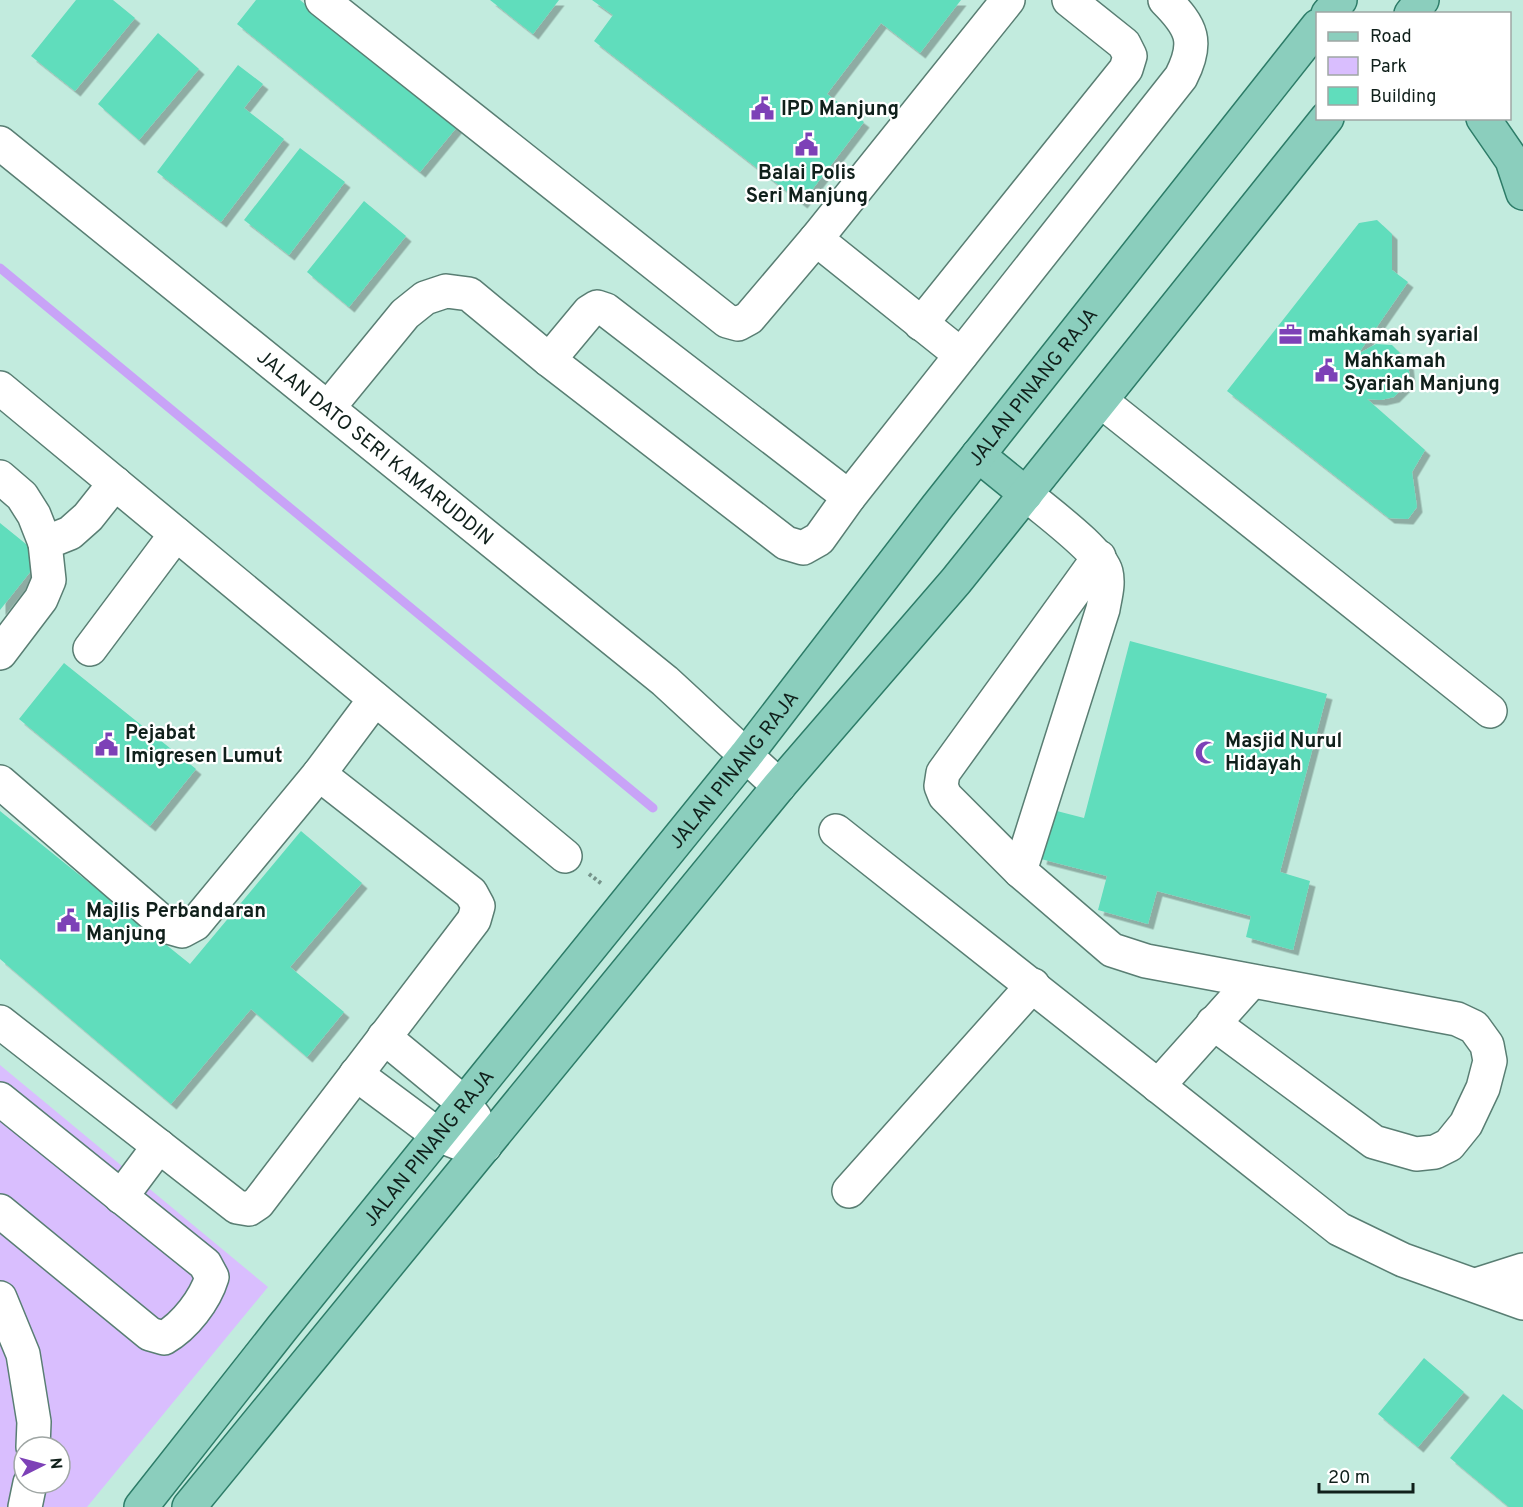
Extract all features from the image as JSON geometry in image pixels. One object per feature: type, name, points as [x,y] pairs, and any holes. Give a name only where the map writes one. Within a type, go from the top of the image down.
[{"type":"main road","points":[[1328,12],[1340,0]]},
{"type":"main road","points":[[1413,12],[1422,0]]},
{"type":"main road","name":"JALAN PINANG RAJA","points":[[141,1507],[282,1328],[746,755],[978,454],[1316,27]]},
{"type":"main road","points":[[189,1507],[779,786],[956,581],[1325,120]]},
{"type":"main road","points":[[1484,120],[1512,160],[1523,193]]},
{"type":"main road","points":[[978,454],[1026,494]]},
{"type":"street","points":[[322,0],[727,321],[738,324],[749,318],[816,239],[1008,0]]},
{"type":"street","points":[[921,324],[1126,69],[1130,56],[1124,44],[1069,0]]},
{"type":"street","points":[[327,408],[405,314],[425,298],[446,291],[470,294],[549,360],[786,543],[803,548],[819,539],[849,497],[1181,77],[1191,57],[1190,33],[1177,12],[1165,0]]},
{"type":"street","name":"JALAN DATO SERI KAMARUDDIN","points":[[0,143],[665,681],[779,786]]},
{"type":"street","points":[[816,239],[961,355]]},
{"type":"street","points":[[549,360],[589,312],[597,307],[606,310],[849,497]]},
{"type":"street","points":[[0,388],[565,856]]},
{"type":"street","points":[[1101,401],[1490,711]]},
{"type":"street","points":[[0,477],[22,496],[34,515],[45,543],[49,580],[41,599],[0,653]]},
{"type":"street","points":[[45,543],[70,533],[88,516],[115,483]]},
{"type":"street","points":[[1020,871],[1103,609],[1107,588],[1106,573],[1099,557],[1026,494]]},
{"type":"street","points":[[90,649],[176,534]]},
{"type":"street","points":[[1099,557],[943,773],[941,786],[945,796],[1020,871],[1112,950],[1146,961],[1457,1019],[1473,1027],[1487,1045],[1490,1061],[1483,1088],[1466,1124],[1449,1145],[1435,1152],[1416,1154],[1374,1142],[1213,1023]]},
{"type":"street","points":[[0,782],[168,927],[182,931],[195,924],[319,774],[375,699]]},
{"type":"street","points":[[0,1022],[237,1207],[249,1209],[258,1203],[474,920],[478,906],[471,893],[319,774]]},
{"type":"street","points":[[836,831],[1339,1230],[1403,1260],[1523,1302]]},
{"type":"street","points":[[1158,1086],[1251,982]]},
{"type":"street","points":[[849,1191],[1033,985]]},
{"type":"street","points":[[356,1074],[438,1135],[461,1144],[485,1146],[476,1118],[464,1103],[384,1037]]},
{"type":"street","points":[[0,1099],[205,1264],[212,1277],[208,1291],[176,1331],[164,1338],[150,1334],[0,1211]]},
{"type":"street","points":[[121,1197],[159,1146]]},
{"type":"street","points":[[1476,1285],[1523,1270]]},
{"type":"street","points":[[0,1298],[23,1354],[34,1422],[33,1435]]},
{"type":"path","points":[[565,856],[627,903]]},
{"type":"green space","points":[[0,1065],[268,1287],[87,1507],[0,1507]]},
{"type":"building","points":[[76,0],[113,0],[135,18],[75,91],[31,56]]},
{"type":"building","points":[[256,0],[300,0],[457,127],[420,172],[237,24]]},
{"type":"building","points":[[490,0],[559,0],[533,34]]},
{"type":"building","name":"IPD Manjung","points":[[592,0],[961,0],[920,53],[881,23],[827,94],[864,122],[802,203],[594,41],[613,15]]},
{"type":"building","points":[[158,33],[199,69],[139,140],[98,104]]},
{"type":"building","points":[[238,65],[263,84],[244,108],[284,139],[221,222],[157,172]]},
{"type":"building","points":[[300,148],[345,182],[289,255],[244,220]]},
{"type":"building","points":[[364,201],[406,236],[349,307],[307,272]]},
{"type":"building","name":"Mahkamah Syariah Manjung","points":[[1377,220],[1392,234],[1392,270],[1408,282],[1358,354],[1376,344],[1392,345],[1408,361],[1410,381],[1394,397],[1381,400],[1367,399],[1425,450],[1412,472],[1417,507],[1408,519],[1389,518],[1227,391],[1359,223]]},
{"type":"building","points":[[0,523],[42,557],[0,610]]},
{"type":"building","name":"Masjid Nurul Hidayah","points":[[1130,641],[1327,694],[1280,872],[1310,881],[1293,950],[1246,937],[1251,916],[1157,891],[1148,924],[1098,910],[1107,876],[1041,859],[1053,810],[1084,818]]},
{"type":"building","name":"Pejabat Imigresen Lumut","points":[[64,663],[196,769],[150,826],[19,719]]},
{"type":"building","name":"Majlis Perbandaran Manjung","points":[[0,811],[190,964],[301,831],[362,883],[290,967],[344,1012],[307,1057],[251,1009],[171,1104],[0,959]]},
{"type":"building","points":[[1424,1358],[1464,1392],[1418,1447],[1378,1414]]},
{"type":"building","points":[[1503,1394],[1523,1410],[1523,1507],[1509,1507],[1450,1458]]},
{"type":"waterway","points":[[0,268],[653,808]]},
{"type":"place","name":"IPD Manjung","points":[[763,108]]},
{"type":"place","name":"Balai Polis Seri Manjung","points":[[807,144]]},
{"type":"place","name":"mahkamah syarial","points":[[1290,334]]},
{"type":"place","name":"Mahkamah Syariah Manjung","points":[[1326,371]]},
{"type":"place","name":"Pejabat Imigresen Lumut","points":[[107,744]]},
{"type":"place","name":"Masjid Nurul Hidayah","points":[[1207,752]]},
{"type":"place","name":"Majlis Perbandaran Manjung","points":[[68,921]]}]
